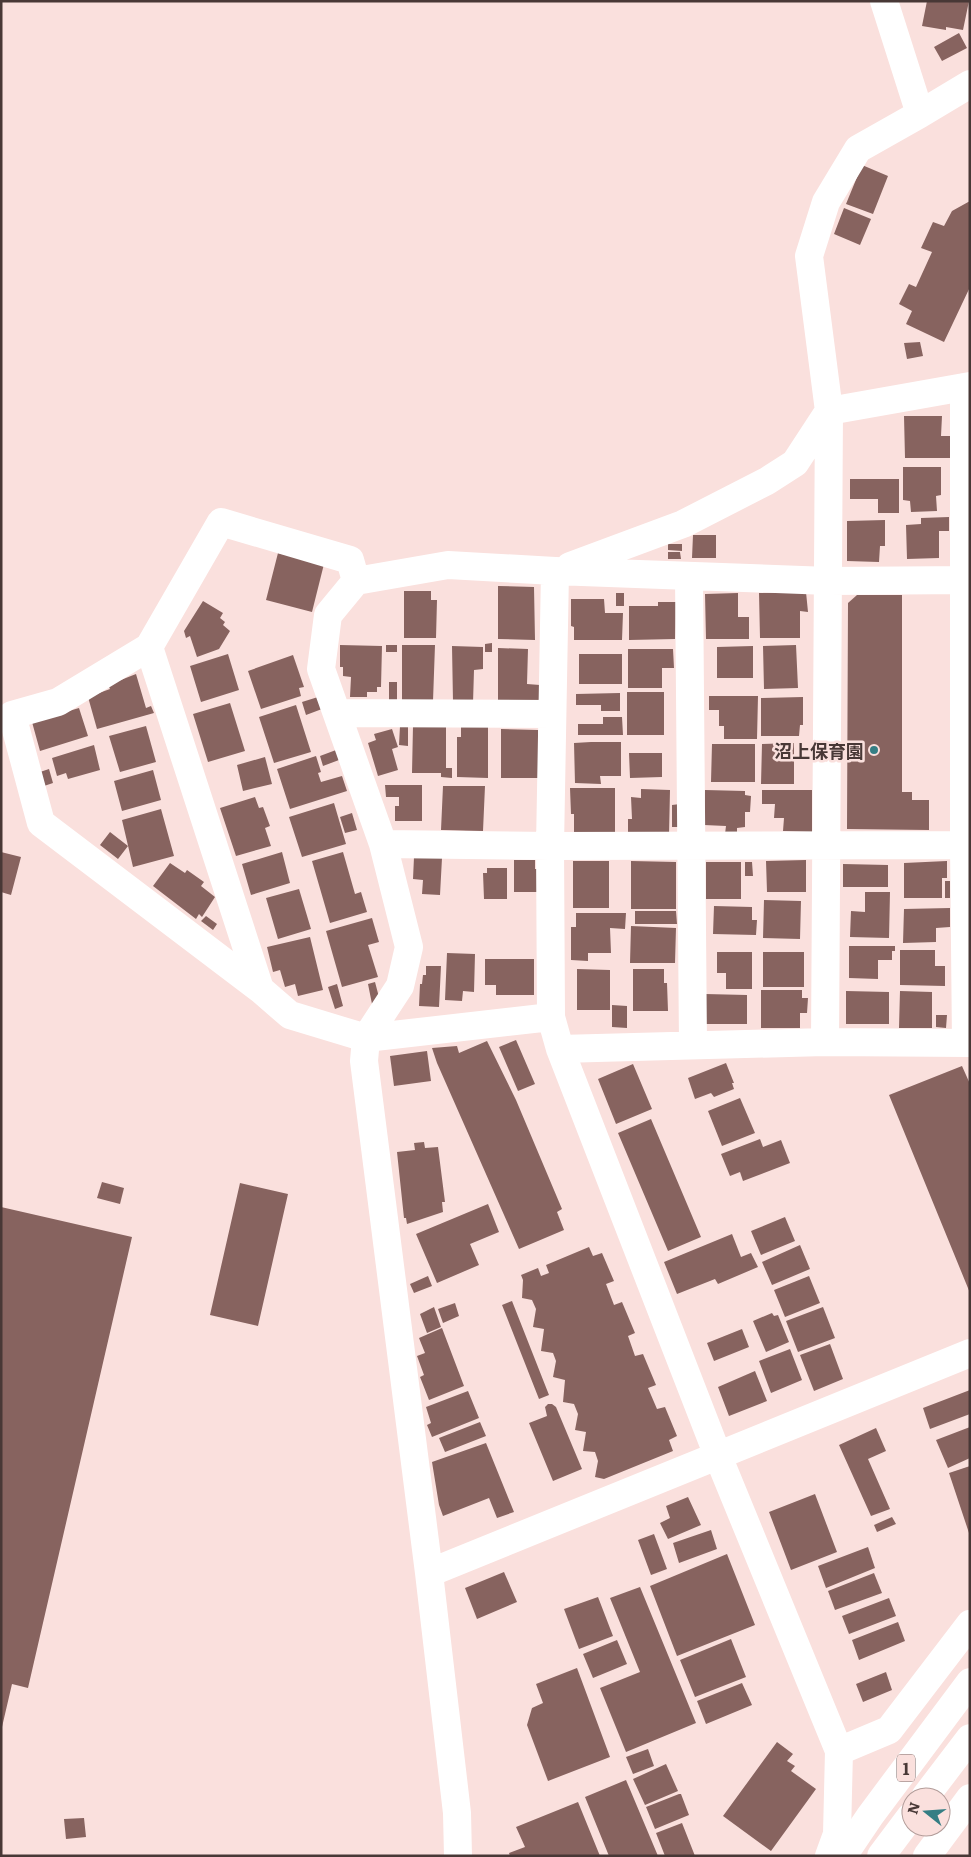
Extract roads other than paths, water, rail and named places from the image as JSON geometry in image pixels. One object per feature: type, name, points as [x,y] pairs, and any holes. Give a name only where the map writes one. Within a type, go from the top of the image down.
[{"type":"main road","points":[[884,1],[920,114]]},
{"type":"main road","points":[[825,1042],[825,846],[830,410],[809,256],[826,202],[858,149],[970,84]]},
{"type":"main road","points":[[555,571],[615,551],[682,524],[767,481],[796,463],[830,410],[967,387],[968,1043],[825,1042],[560,1049]]},
{"type":"main road","points":[[356,581],[350,560],[221,522],[149,647],[58,702],[12,715],[41,823],[260,989],[290,1015],[366,1038],[550,1017]]},
{"type":"main road","points":[[458,1856],[457,1813],[429,1573],[364,1062],[366,1038],[400,986],[409,947],[383,844],[322,669],[328,615],[356,581],[448,565],[555,571],[829,581],[966,580]]},
{"type":"main road","points":[[555,571],[550,846],[550,1017],[560,1049],[718,1456],[839,1751],[837,1834],[829,1856]]},
{"type":"main road","points":[[689,576],[693,1045]]},
{"type":"main road","points":[[149,647],[260,989]]},
{"type":"main road","points":[[338,713],[552,714]]},
{"type":"main road","points":[[383,844],[550,846],[967,845]]},
{"type":"main road","points":[[429,1573],[970,1353]]},
{"type":"main road","points":[[839,1751],[889,1730],[970,1624]]},
{"type":"main road","name":"1","points":[[843,1856],[870,1816],[970,1682]]},
{"type":"main road","name":"1","points":[[933,1787],[970,1738]]},
{"type":"main road","points":[[926,1856],[970,1798]]},
{"type":"main road","points":[[881,1856],[901,1829]]},
{"type":"place","name":"沼上保育園","points":[[874,750]]}]
